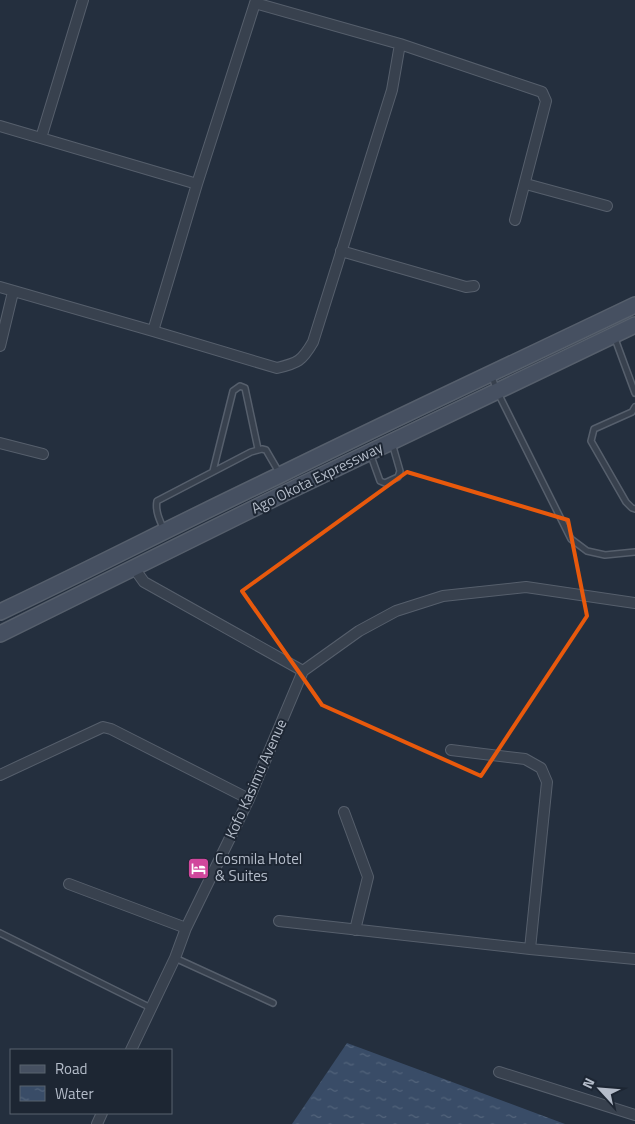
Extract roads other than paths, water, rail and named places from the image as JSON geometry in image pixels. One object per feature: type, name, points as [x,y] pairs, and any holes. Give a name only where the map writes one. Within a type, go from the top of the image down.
[{"type":"main road","name":"Ago Okota Expressway","points":[[0,612],[280,474],[635,305]]},
{"type":"main road","name":"Ago Okota Expressway","points":[[0,634],[370,452],[635,325]]},
{"type":"street","points":[[41,138],[83,0]]},
{"type":"street","points":[[153,330],[255,2],[400,44],[542,92],[546,102],[515,220]]},
{"type":"street","points":[[0,287],[153,330],[277,368],[292,364],[304,357],[313,342],[392,90],[400,44]]},
{"type":"street","points":[[0,126],[197,184]]},
{"type":"street","points":[[526,184],[607,206]]},
{"type":"street","points":[[341,251],[466,287],[474,286]]},
{"type":"street","points":[[0,346],[13,292]]},
{"type":"street","points":[[0,443],[44,454]]},
{"type":"street","points":[[134,568],[139,576],[152,586],[303,671],[359,631],[396,611],[442,596],[526,588],[635,603]]},
{"type":"street","name":"Kofo Kasimu Avenue","points":[[131,1049],[175,958],[186,928],[249,799],[303,671]]},
{"type":"street","points":[[0,775],[103,727],[111,729],[249,799]]},
{"type":"street","points":[[451,750],[526,759],[541,768],[547,782],[530,949]]},
{"type":"street","points":[[344,812],[368,877],[354,930]]},
{"type":"street","points":[[68,884],[186,928]]},
{"type":"street","points":[[278,922],[635,959]]},
{"type":"street","points":[[499,1072],[635,1115]]},
{"type":"lane","points":[[613,336],[635,393]]},
{"type":"lane","points":[[491,374],[497,391],[571,539],[587,551],[605,554],[635,552]]},
{"type":"lane","points":[[213,471],[232,391],[240,386],[245,388],[258,450]]},
{"type":"lane","points":[[635,407],[632,412],[594,429],[591,441],[626,502],[635,509]]},
{"type":"lane","points":[[370,452],[380,481],[385,483],[398,477],[400,472],[392,442]]},
{"type":"lane","points":[[164,531],[159,520],[156,506],[157,501],[213,471],[262,448],[266,450],[280,474]]},
{"type":"lane","points":[[0,933],[151,1008]]},
{"type":"lane","points":[[175,958],[273,1003]]},
{"type":"water","points":[[347,1043],[565,1124],[292,1124]]},
{"type":"place","name":"Cosmila Hotel & Suites","points":[[199,868]]}]
